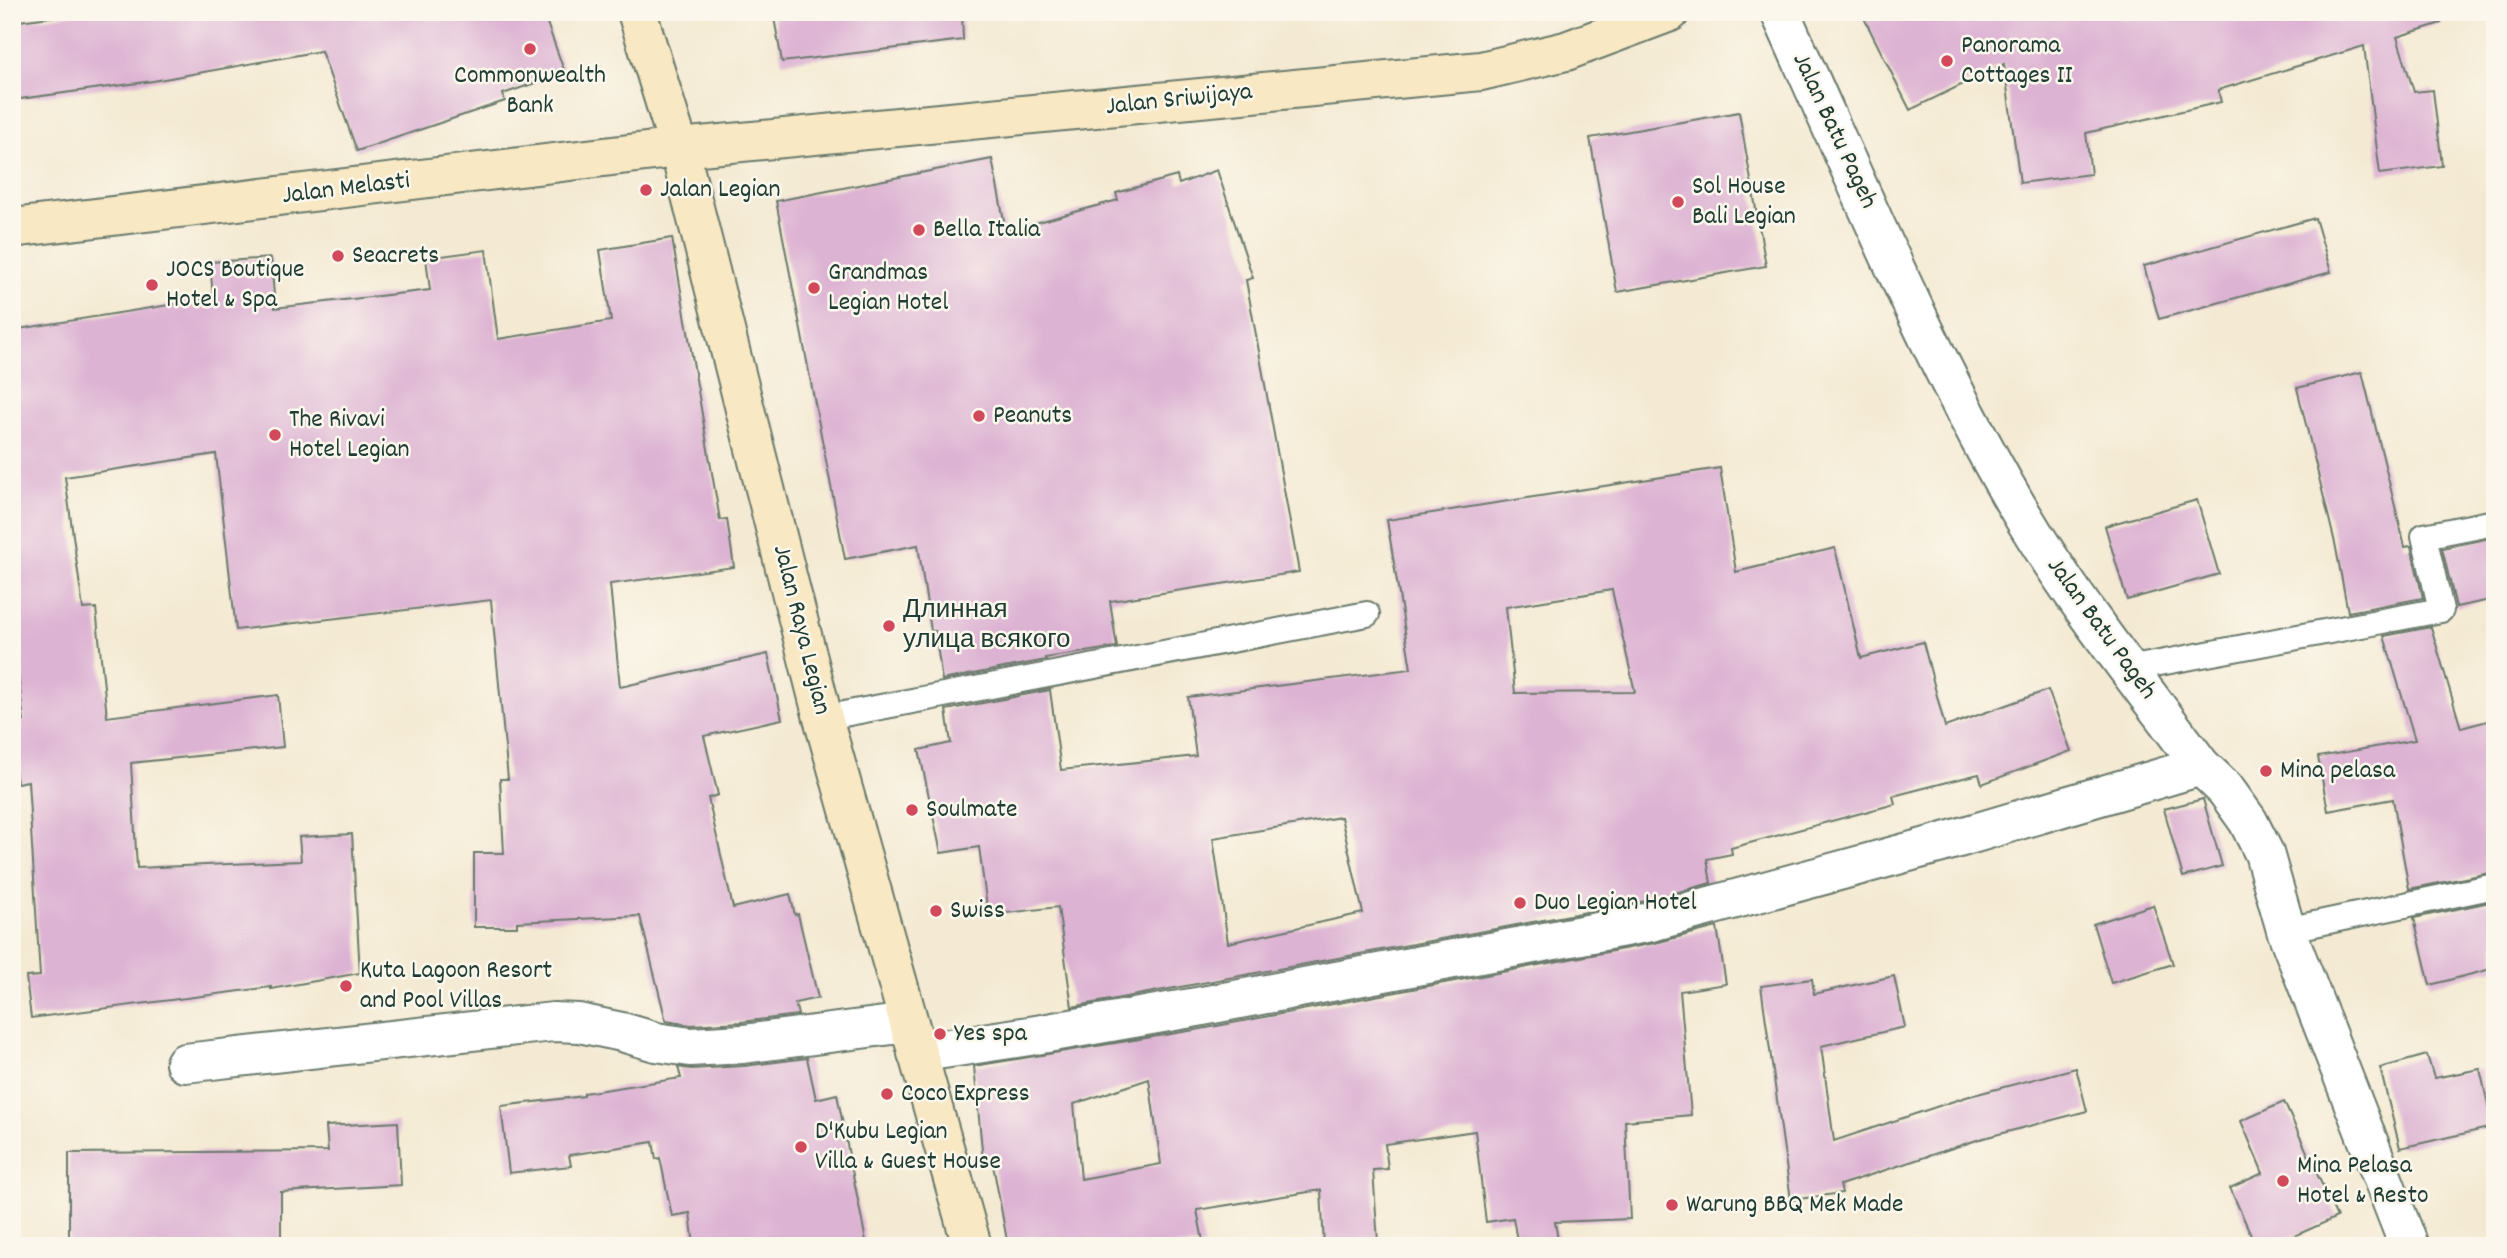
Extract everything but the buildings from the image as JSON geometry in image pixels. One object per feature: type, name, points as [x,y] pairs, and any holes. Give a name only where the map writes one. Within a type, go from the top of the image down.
[{"type":"main road","name":"Jalan Raya Legian","points":[[637,12],[679,148],[823,718],[972,1246]]},
{"type":"main road","name":"Jalan Sriwijaya","points":[[679,148],[1481,71],[1566,51],[1670,12]]},
{"type":"main road","name":"Jalan Melasti","points":[[12,228],[679,148]]},
{"type":"street","name":"Jalan Batu Pageh","points":[[1780,12],[1943,369],[2015,503],[2072,593],[2201,766],[2225,789],[2249,821],[2264,853],[2286,930],[2409,1246]]},
{"type":"street","points":[[185,1063],[553,1022],[579,1023],[656,1042],[690,1047],[1036,1035],[1184,1010],[1651,922],[1938,844],[2201,766]]},
{"type":"lane","points":[[2128,668],[2441,610],[2424,536],[2495,522]]},
{"type":"lane","points":[[823,718],[1367,614]]},
{"type":"lane","points":[[2286,930],[2495,886]]},
{"type":"path","points":[[1685,1246],[1687,1239]]},
{"type":"place","name":"Commonwealth Bank","points":[[530,49]]},
{"type":"place","name":"Panorama Cottages II","points":[[1947,61]]},
{"type":"place","name":"Jalan Legian","points":[[646,190]]},
{"type":"place","name":"Sol House Bali Legian","points":[[1678,202]]},
{"type":"place","name":"Bella Italia","points":[[919,230]]},
{"type":"place","name":"Seacrets","points":[[338,256]]},
{"type":"place","name":"JOCS Boutique Hotel & Spa","points":[[152,285]]},
{"type":"place","name":"Grandmas Legian Hotel","points":[[814,288]]},
{"type":"place","name":"Peanuts","points":[[979,416]]},
{"type":"place","name":"The Rivavi Hotel Legian","points":[[275,435]]},
{"type":"place","name":"Длинная улица всякого","points":[[889,626]]},
{"type":"place","name":"Mina pelasa","points":[[2266,771]]},
{"type":"place","name":"Soulmate","points":[[912,810]]},
{"type":"place","name":"Duo Legian Hotel","points":[[1520,903]]},
{"type":"place","name":"Swiss","points":[[936,911]]},
{"type":"place","name":"Kuta Lagoon Resort and Pool Villas","points":[[346,986]]},
{"type":"place","name":"Yes spa","points":[[940,1034]]},
{"type":"place","name":"Coco Express","points":[[887,1094]]},
{"type":"place","name":"D'Kubu Legian Villa & Guest House","points":[[801,1147]]},
{"type":"place","name":"Mina Pelasa Hotel & Resto","points":[[2283,1181]]},
{"type":"place","name":"Warung BBQ Mek Made","points":[[1672,1205]]}]
